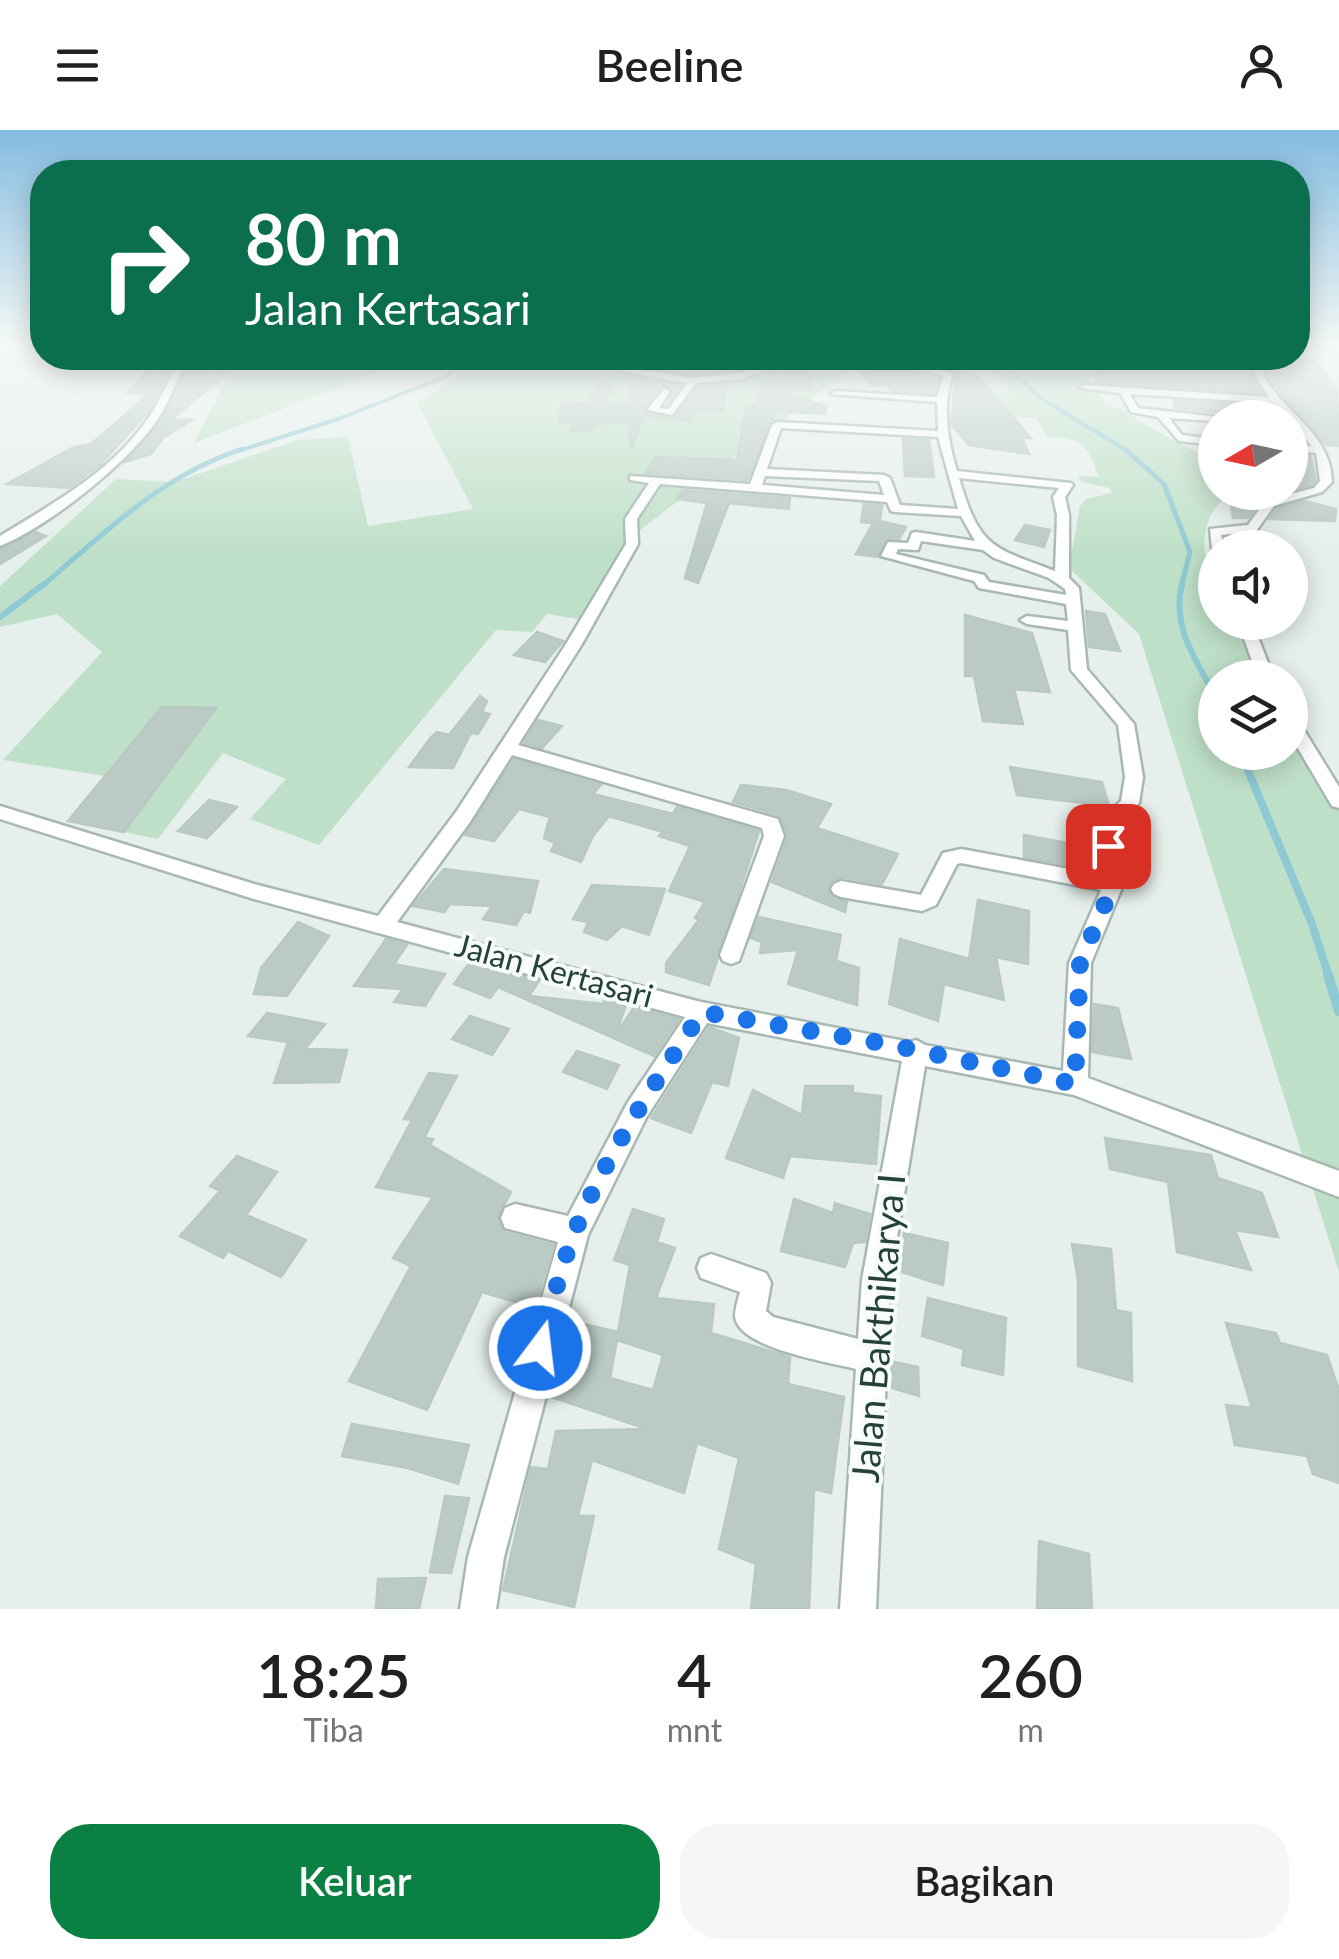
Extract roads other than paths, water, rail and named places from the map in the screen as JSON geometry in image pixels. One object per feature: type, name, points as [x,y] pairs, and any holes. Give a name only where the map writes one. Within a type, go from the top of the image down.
[{"type":"street","points":[[0,542],[86,488],[141,434],[156,413]]},
{"type":"street","points":[[943,413],[940,434],[952,474],[966,513],[985,546]]},
{"type":"street","points":[[1154,413],[1198,416]]},
{"type":"street","points":[[1160,414],[1179,438],[1198,440]]},
{"type":"street","points":[[755,487],[778,425],[940,434]]},
{"type":"street","points":[[1233,530],[1252,528],[1270,503],[1322,487],[1328,471],[1308,438]]},
{"type":"street","points":[[1308,449],[1339,449]]},
{"type":"street","points":[[762,472],[884,478],[890,499],[898,509],[966,513]]},
{"type":"street","points":[[952,474],[1067,485],[1059,497],[1064,515],[1062,579]]},
{"type":"street","points":[[634,478],[890,499]]},
{"type":"street","points":[[384,924],[508,748],[632,544],[631,519],[657,480]]},
{"type":"street","points":[[1074,600],[1016,591],[888,556],[893,545],[912,547],[916,536],[985,546],[1019,566],[1062,579],[1072,588],[1074,600],[1081,675],[1126,724],[1134,777],[1130,802],[1106,825],[1113,885],[1080,963],[1075,1084]]},
{"type":"street","points":[[1016,591],[1019,566]]},
{"type":"street","points":[[1027,620],[1076,627]]},
{"type":"street","points":[[508,748],[770,824],[774,836],[731,954]]},
{"type":"street","points":[[1308,751],[1339,802]]},
{"type":"street","name":"Jalan Kertasari","points":[[0,812],[254,891],[702,1012],[916,1050],[1075,1084],[1339,1184]]},
{"type":"street","points":[[841,889],[922,904],[929,900],[950,858],[960,856],[1113,885]]},
{"type":"street","points":[[478,1609],[486,1557],[575,1232],[637,1110],[702,1012]]},
{"type":"street","name":"Jalan Bakthikarya I","points":[[858,1609],[876,1280],[916,1050]]},
{"type":"street","points":[[515,1218],[575,1232]]},
{"type":"street","points":[[711,1268],[756,1283],[750,1316],[764,1330],[870,1357]]},
{"type":"waterway","points":[[235,452],[354,413]]},
{"type":"waterway","points":[[1065,413],[1127,451]]},
{"type":"waterway","points":[[41,587],[159,490],[242,449]]},
{"type":"waterway","points":[[1127,451],[1164,484],[1190,552],[1181,587]]},
{"type":"waterway","points":[[0,617],[44,584]]},
{"type":"waterway","points":[[1182,584],[1180,614],[1198,665]]},
{"type":"waterway","points":[[1248,770],[1312,924],[1329,977]]},
{"type":"waterway","points":[[1328,975],[1339,1011]]}]
